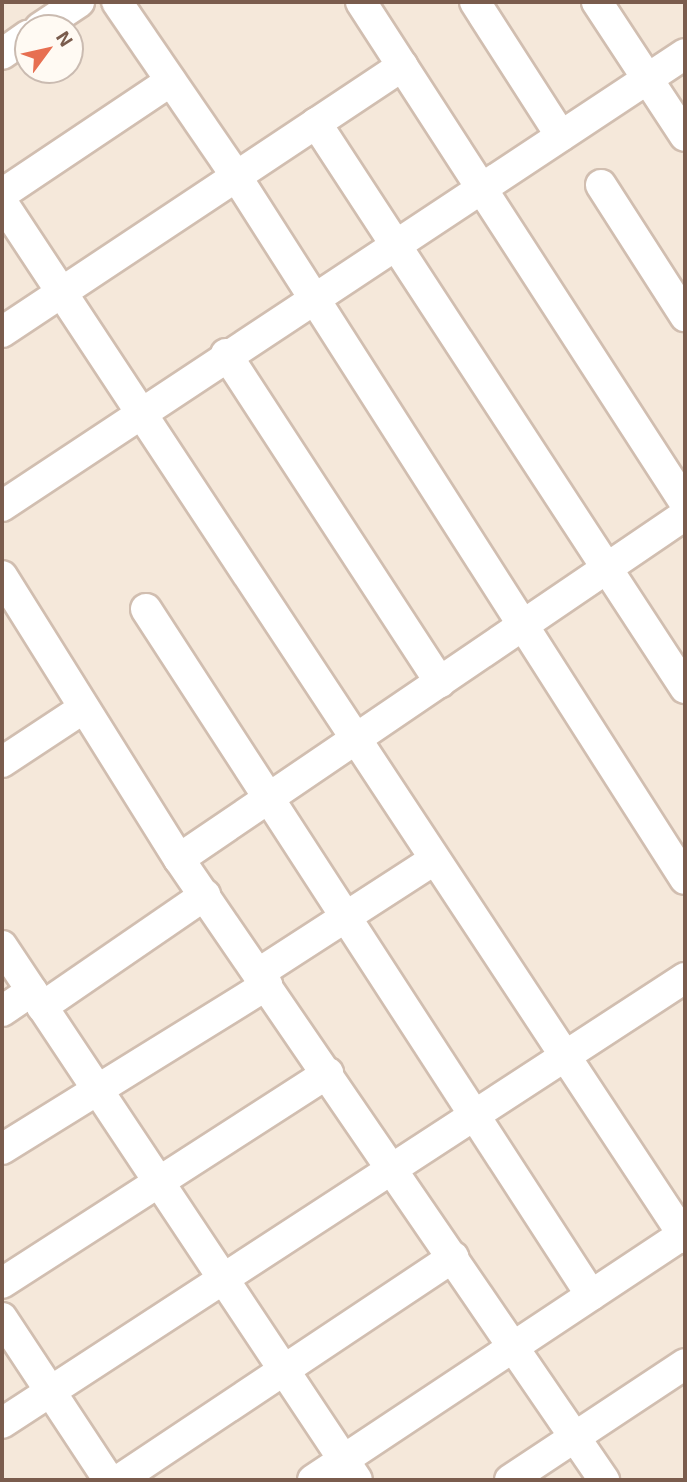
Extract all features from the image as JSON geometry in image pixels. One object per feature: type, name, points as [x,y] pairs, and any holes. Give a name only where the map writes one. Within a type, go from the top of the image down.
[{"type":"street","points":[[61,14],[79,2]]},
{"type":"street","points":[[117,2],[236,176],[311,299],[685,879]]},
{"type":"street","points":[[360,2],[403,66],[478,190],[685,503]]},
{"type":"street","points":[[475,2],[561,135]]},
{"type":"street","points":[[597,2],[685,136]]},
{"type":"street","points":[[2,506],[140,410],[685,54]]},
{"type":"street","points":[[2,332],[403,66]]},
{"type":"street","points":[[2,194],[171,81]]},
{"type":"street","points":[[316,123],[393,245],[685,688]]},
{"type":"street","points":[[601,185],[685,316]]},
{"type":"street","points":[[2,202],[64,291],[432,861],[684,1235],[513,1348],[350,1470],[313,1480]]},
{"type":"street","points":[[226,354],[440,682]]},
{"type":"street","points":[[179,859],[685,516]]},
{"type":"street","points":[[2,576],[12,615],[85,708],[179,859],[394,1167],[604,1480]]},
{"type":"street","points":[[146,609],[478,1112],[591,1295]]},
{"type":"street","points":[[2,762],[85,708]]},
{"type":"street","points":[[2,1149],[263,979],[348,916],[432,861]]},
{"type":"street","points":[[2,1011],[37,999],[205,895]]},
{"type":"street","points":[[2,946],[220,1281],[350,1470]]},
{"type":"street","points":[[2,1423],[685,978]]},
{"type":"street","points":[[2,1283],[328,1073]]},
{"type":"street","points":[[119,1480],[284,1373],[453,1256]]},
{"type":"street","points":[[2,1318],[109,1480]]},
{"type":"street","points":[[510,1480],[685,1364]]},
{"type":"shaded area","points":[[2,2],[685,2],[685,1480],[2,1480]]}]
